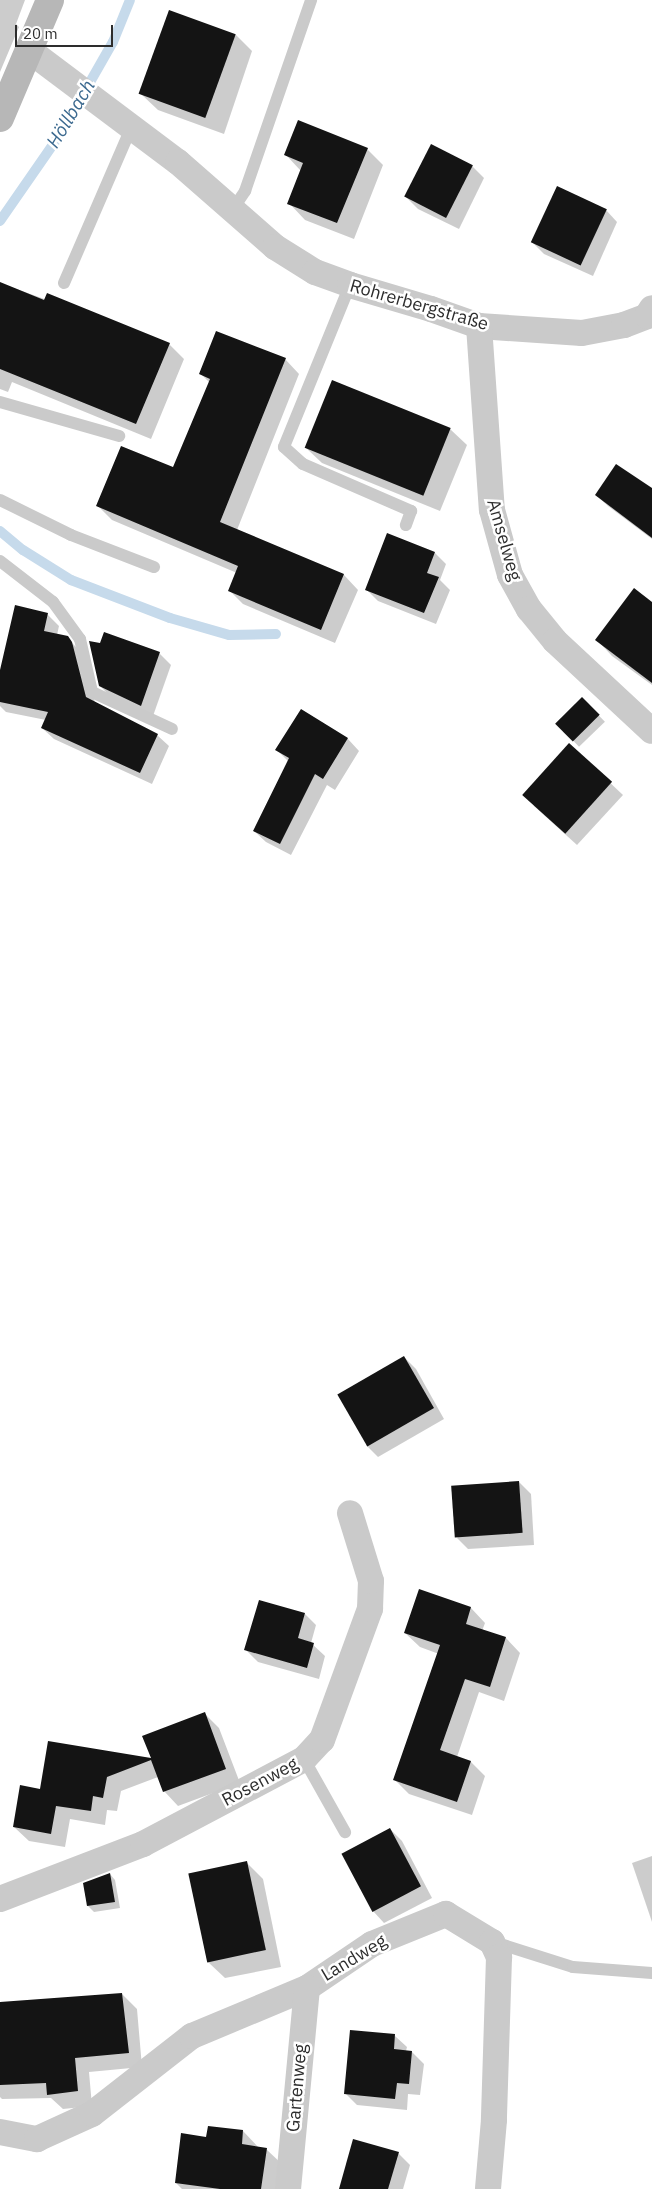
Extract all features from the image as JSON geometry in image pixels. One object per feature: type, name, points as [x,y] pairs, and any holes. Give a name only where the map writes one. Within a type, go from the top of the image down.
[{"type":"main road","points":[[0,118],[50,0]]},
{"type":"street","name":"Rohrerbergstraße","points":[[30,51],[66,80],[178,162],[275,248],[315,272],[479,326],[582,333],[624,325],[647,316],[652,308]]},
{"type":"street","name":"Amselweg","points":[[479,326],[492,510],[510,576],[529,609],[555,641],[652,731]]},
{"type":"street","name":"Rosenweg","points":[[0,1899],[143,1844],[304,1759],[322,1740],[370,1609],[372,1581],[350,1513]]},
{"type":"street","name":"Landweg","points":[[0,2132],[37,2139],[92,2114],[192,2036],[307,1988],[372,1944],[446,1914],[492,1942]]},
{"type":"street","points":[[488,2189],[494,2120],[499,1957],[492,1942]]},
{"type":"street","name":"Gartenweg","points":[[288,2189],[307,1988]]},
{"type":"lane","points":[[233,209],[245,191],[310,0]]},
{"type":"lane","points":[[64,283],[130,128]]},
{"type":"lane","points":[[350,285],[284,447],[304,464],[411,511],[406,525]]},
{"type":"lane","points":[[0,402],[119,436]]},
{"type":"lane","points":[[0,500],[72,535],[154,567]]},
{"type":"lane","points":[[0,561],[53,602],[80,639],[92,692],[172,729]]},
{"type":"lane","points":[[304,1759],[345,1832]]},
{"type":"lane","points":[[492,1942],[573,1967],[652,1973]]},
{"type":"building","points":[[169,10],[236,34],[205,118],[139,94]]},
{"type":"building","points":[[298,120],[368,148],[337,223],[287,204],[303,163],[284,155]]},
{"type":"building","points":[[431,144],[473,165],[446,218],[404,197]]},
{"type":"building","points":[[557,186],[607,209],[581,265],[531,242]]},
{"type":"building","points":[[0,282],[44,300],[47,293],[170,343],[136,424],[0,369]]},
{"type":"building","points":[[216,331],[286,358],[220,522],[344,574],[321,630],[228,591],[238,566],[96,506],[121,446],[173,467],[210,379],[199,374]]},
{"type":"building","points":[[332,380],[451,428],[423,496],[305,448]]},
{"type":"building","points":[[616,464],[652,488],[652,538],[595,495]]},
{"type":"building","points":[[387,533],[435,552],[427,573],[439,577],[424,613],[365,590]]},
{"type":"building","points":[[634,588],[652,602],[652,683],[595,640]]},
{"type":"building","points":[[15,605],[48,613],[44,631],[68,636],[72,642],[86,697],[158,734],[140,773],[41,728],[48,712],[0,702],[0,670]]},
{"type":"building","points":[[104,632],[160,652],[141,706],[99,686],[89,641],[100,643]]},
{"type":"building","points":[[582,697],[600,715],[573,742],[555,724]]},
{"type":"building","points":[[301,709],[348,738],[323,779],[315,774],[280,844],[253,831],[289,758],[275,750]]},
{"type":"building","points":[[569,743],[612,782],[565,834],[522,795]]},
{"type":"building","points":[[404,1356],[434,1408],[367,1446],[337,1394]]},
{"type":"building","points":[[519,1481],[523,1533],[455,1538],[451,1486]]},
{"type":"building","points":[[419,1589],[471,1607],[466,1624],[506,1637],[490,1687],[465,1679],[440,1750],[471,1761],[457,1802],[393,1780],[440,1645],[404,1633]]},
{"type":"building","points":[[259,1600],[305,1613],[298,1638],[314,1643],[307,1668],[244,1650]]},
{"type":"building","points":[[205,1712],[226,1769],[163,1792],[151,1760],[107,1777],[103,1798],[93,1796],[91,1811],[56,1806],[51,1834],[13,1827],[20,1785],[40,1789],[48,1741],[151,1758],[142,1736]]},
{"type":"building","points":[[390,1828],[421,1886],[372,1912],[341,1854]]},
{"type":"building","points":[[247,1861],[266,1950],[207,1962],[188,1873]]},
{"type":"building","points":[[110,1873],[115,1902],[87,1906],[83,1883]]},
{"type":"building","points":[[122,1993],[129,2053],[75,2058],[78,2091],[47,2095],[46,2083],[0,2085],[0,2002]]},
{"type":"building","points":[[350,2030],[395,2034],[394,2049],[412,2051],[409,2084],[397,2083],[395,2099],[344,2094]]},
{"type":"building","points":[[208,2126],[243,2130],[242,2144],[267,2148],[261,2189],[220,2189],[175,2183],[181,2133],[206,2137]]},
{"type":"building","points":[[353,2139],[399,2152],[388,2189],[339,2189]]},
{"type":"waterway","name":"Höllbach","points":[[0,221],[61,133],[113,42],[130,0]]},
{"type":"waterway","points":[[0,531],[23,550],[71,580],[170,618],[229,635],[276,634]]}]
